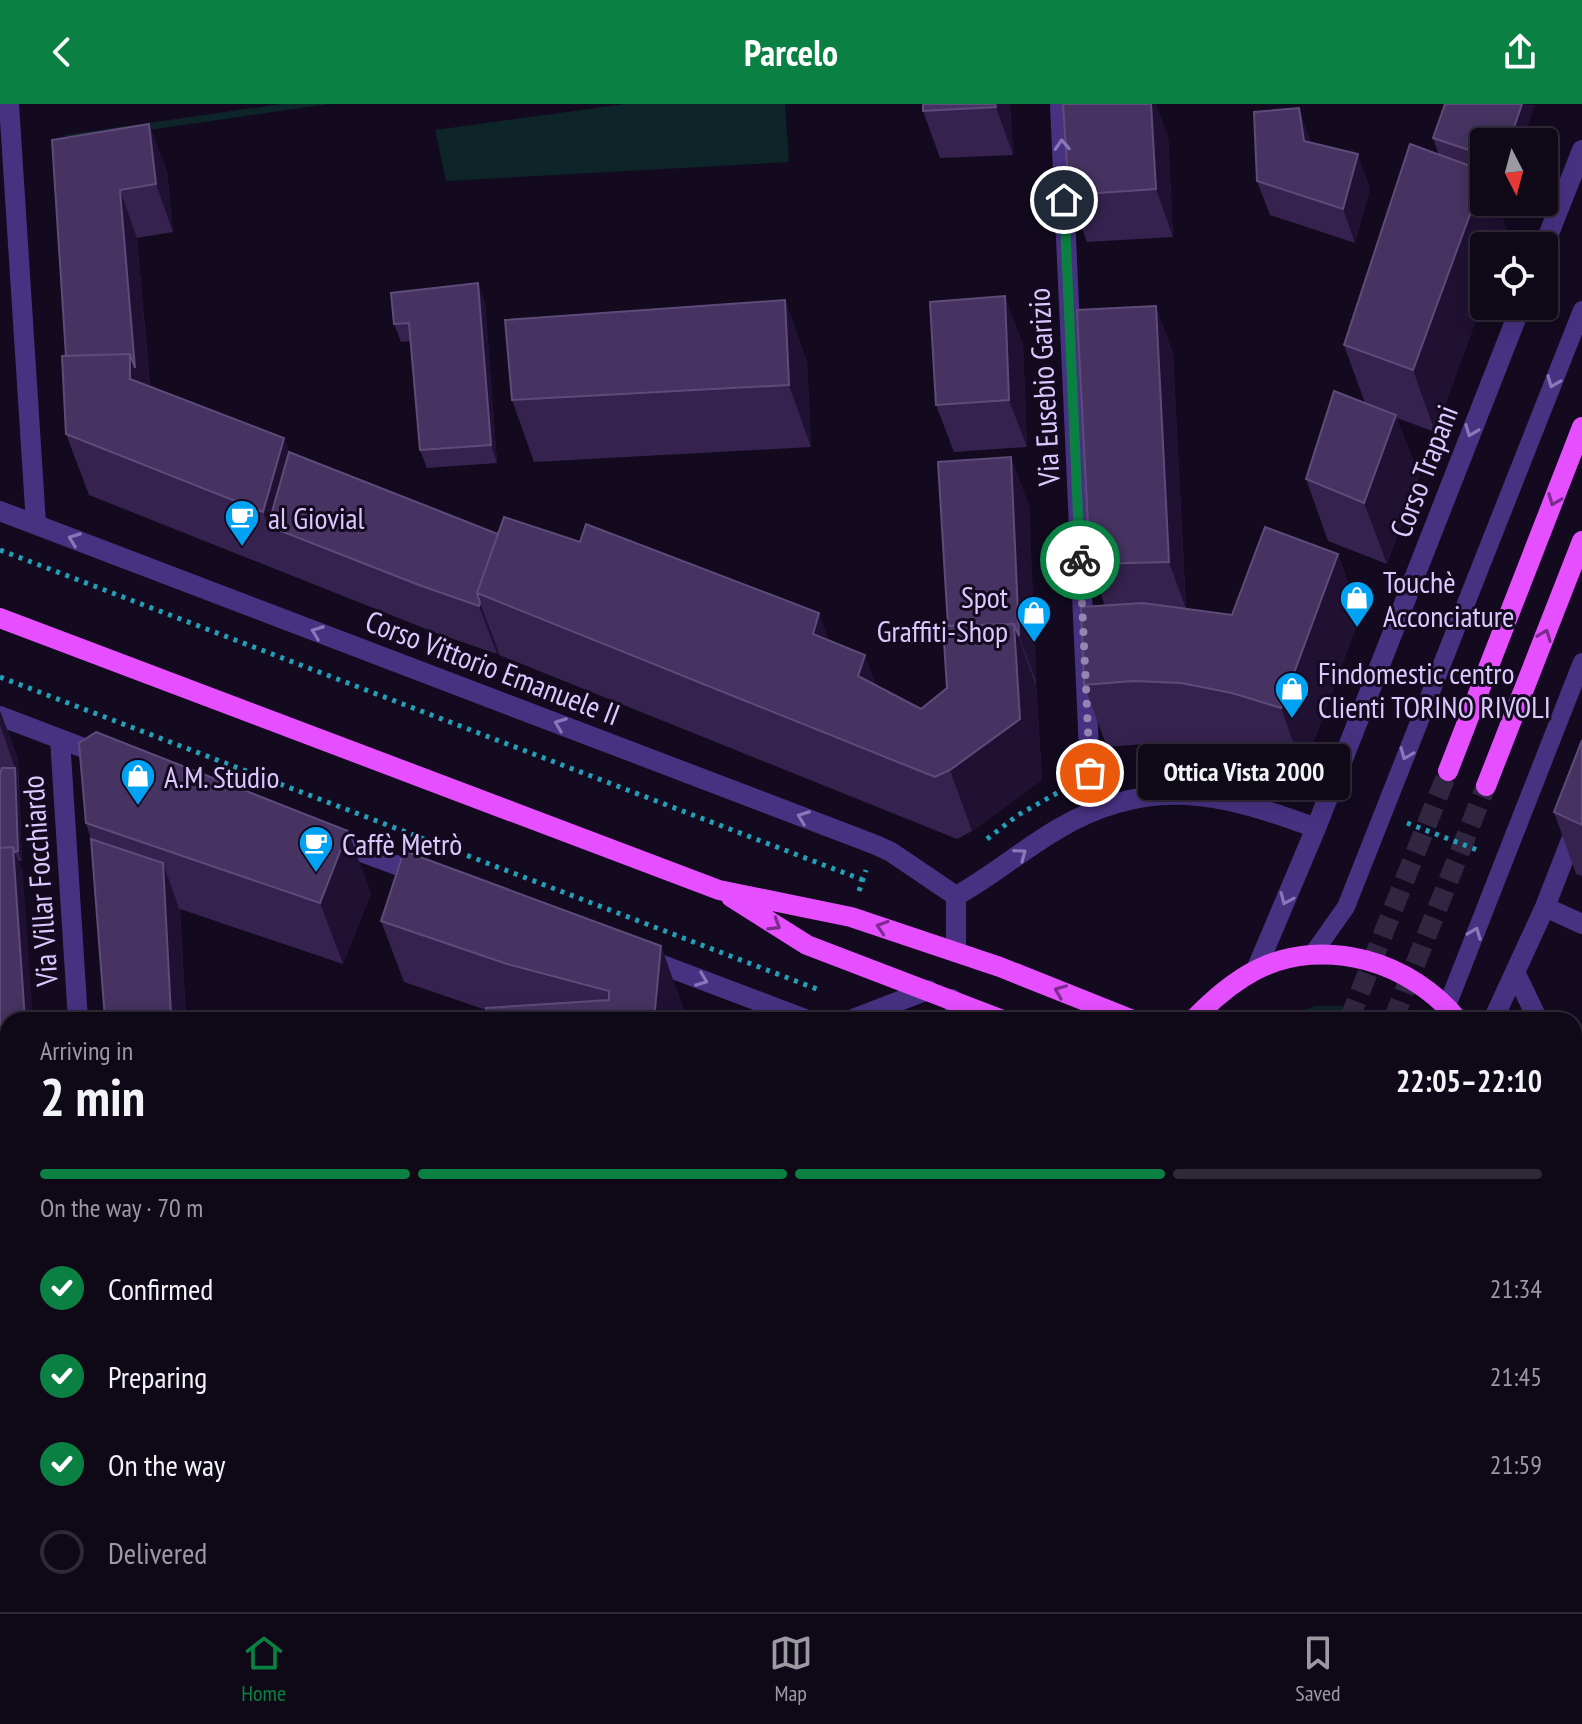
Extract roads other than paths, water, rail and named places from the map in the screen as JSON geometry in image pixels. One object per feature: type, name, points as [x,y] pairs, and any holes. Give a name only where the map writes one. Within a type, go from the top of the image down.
[{"type":"main road","points":[[1448,771],[1582,427]]},
{"type":"main road","points":[[1486,786],[1582,541]]},
{"type":"main road","points":[[0,618],[719,890],[851,917],[956,952],[1112,1012]]},
{"type":"main road","points":[[719,890],[807,945],[984,1012]]},
{"type":"main road","points":[[1201,1012],[1216,997],[1256,970],[1283,960],[1312,955],[1362,958],[1408,975],[1451,1012]]},
{"type":"street","points":[[9,104],[36,524]]},
{"type":"street","name":"Via Eusebio Garizio","points":[[1060,104],[1094,810]]},
{"type":"street","points":[[1550,232],[1582,150]]},
{"type":"street","name":"Corso Trapani","points":[[1256,970],[1316,828],[1516,320]]},
{"type":"street","name":"Corso Vittorio Emanuele II","points":[[0,511],[876,845],[956,896]]},
{"type":"street","points":[[0,716],[120,761]]},
{"type":"street","name":"Via Villar Focchiardo","points":[[60,739],[77,1012]]},
{"type":"street","points":[[956,952],[956,896],[986,879],[1058,828],[1094,810],[1140,798],[1186,793],[1245,803],[1316,828]]},
{"type":"street","points":[[1497,1012],[1545,907],[1582,812]]},
{"type":"street","points":[[315,834],[434,879]]},
{"type":"street","points":[[1545,907],[1582,924]]},
{"type":"street","points":[[629,953],[787,1012]]},
{"type":"street","points":[[1515,972],[1534,1012]]},
{"type":"street","points":[[871,1012],[928,990]]},
{"type":"street","points":[[952,999],[956,1012]]},
{"type":"lane","points":[[1312,955],[1346,907],[1582,310]]},
{"type":"lane","points":[[1452,1012],[1504,860],[1582,662]]},
{"type":"tunnel","points":[[1352,1012],[1448,771]]},
{"type":"tunnel","points":[[1396,1012],[1486,786]]},
{"type":"place","name":"al Giovial","points":[[242,548]]},
{"type":"place","name":"Touchè Acconciature","points":[[1357,629]]},
{"type":"place","name":"Spot Graffiti-Shop","points":[[1034,644]]},
{"type":"place","name":"Findomestic centro Clienti TORINO RIVOLI","points":[[1292,720]]},
{"type":"place","name":"Ottica Vista 2000","points":[[1090,773]]},
{"type":"place","name":"A.M. Studio","points":[[138,807]]},
{"type":"place","name":"Caffè Metrò","points":[[316,874]]}]
